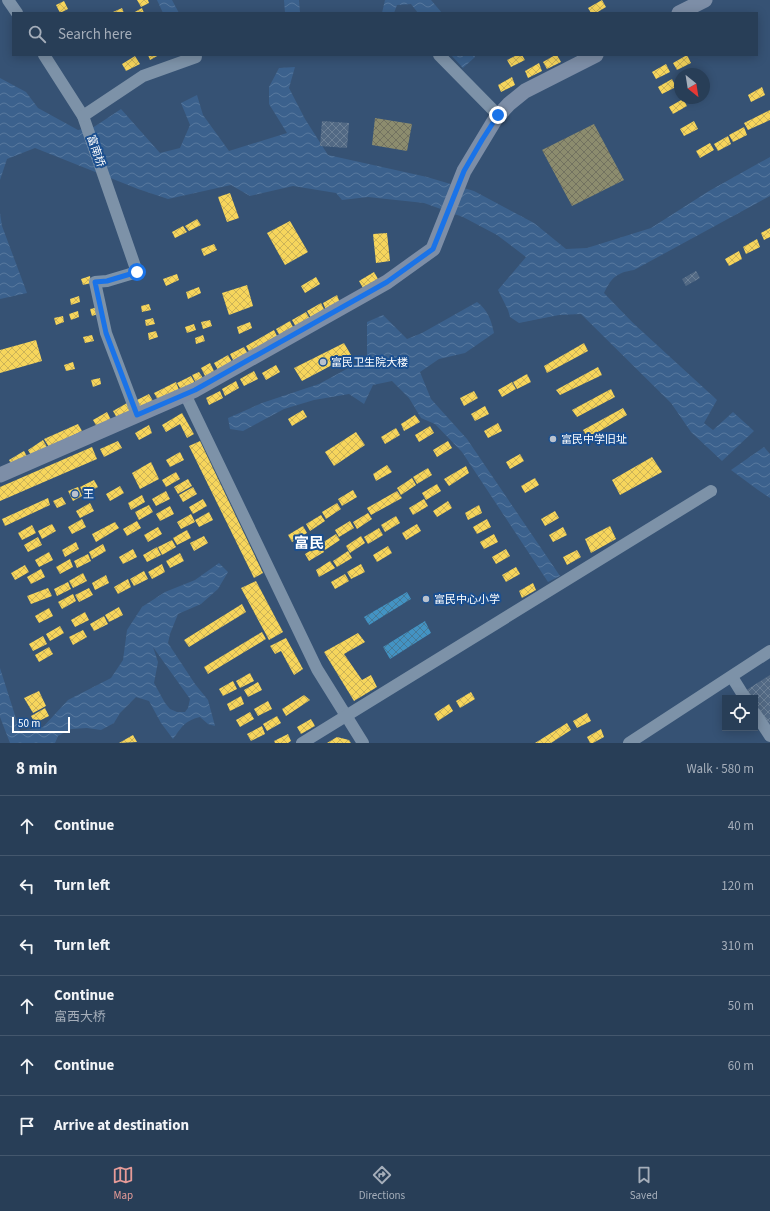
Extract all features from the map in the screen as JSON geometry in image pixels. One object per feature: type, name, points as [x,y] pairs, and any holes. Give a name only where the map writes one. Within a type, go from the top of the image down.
[{"type":"main road","points":[[681,12],[705,0]]},
{"type":"main road","points":[[0,475],[195,390],[387,282],[433,249],[464,171],[498,115],[525,91],[594,56]]},
{"type":"street","points":[[8,0],[16,12]]},
{"type":"street","name":"富南桥","points":[[45,56],[83,116],[137,272],[107,281],[95,282],[106,333],[137,415]]},
{"type":"street","points":[[439,56],[498,115]]},
{"type":"street","points":[[83,116],[143,76],[196,58]]},
{"type":"street","points":[[184,394],[317,669],[363,743]]},
{"type":"street","points":[[302,743],[710,491]]},
{"type":"street","points":[[629,743],[770,651]]},
{"type":"street","points":[[732,677],[743,695]]},
{"type":"street","points":[[758,718],[770,736]]},
{"type":"water","points":[[157,0],[172,0],[178,12],[163,12]]},
{"type":"water","points":[[284,0],[299,0],[300,12],[285,12]]},
{"type":"water","points":[[385,0],[431,0],[441,12],[417,12],[411,4],[397,5],[394,12],[382,12]]},
{"type":"water","points":[[452,56],[474,56],[475,57],[463,68]]},
{"type":"water","points":[[295,67],[289,88],[305,119],[328,155],[427,177],[474,191],[534,223],[566,249],[587,248],[651,228],[709,191],[770,157],[770,196],[634,270],[619,274],[612,279],[604,293],[633,323],[717,400],[704,423],[713,430],[733,412],[754,431],[722,461],[691,432],[671,403],[581,314],[559,315],[519,323],[510,317],[498,290],[526,257],[497,235],[463,217],[424,203],[368,197],[342,200],[336,193],[293,186],[250,196],[231,185],[168,199],[138,189],[35,148],[7,159],[0,180],[0,78],[26,92],[38,108],[78,130],[94,127],[121,109],[160,153],[180,148],[190,125],[181,103],[197,95],[203,115],[229,151],[287,133],[269,104],[269,87],[279,68]]},
{"type":"water","points":[[0,213],[2,226],[27,293],[0,299]]},
{"type":"water","points":[[477,302],[484,308],[492,324],[494,333],[465,353],[439,359],[420,372],[431,399],[467,439],[560,576],[548,582],[462,452],[435,424],[421,418],[409,398],[392,381],[373,385],[364,404],[349,394],[314,400],[284,409],[243,431],[230,429],[228,418],[262,403],[319,384],[354,365],[367,356],[367,322],[383,315],[407,339],[422,333]]},
{"type":"water","points":[[764,447],[770,454],[770,498],[731,470]]},
{"type":"water","points":[[219,563],[228,572],[218,589],[201,604],[178,614],[168,643],[195,684],[208,700],[215,726],[208,724],[200,717],[190,720],[181,728],[173,739],[161,723],[149,701],[136,697],[120,713],[114,723],[101,730],[87,728],[71,729],[58,736],[55,743],[10,743],[0,717],[0,668],[20,731],[43,727],[68,700],[111,678],[123,660],[127,630],[142,607],[165,592],[195,580]],"holes":[[[153,647],[190,699],[188,708],[185,712],[177,712],[170,709],[165,703],[154,683],[158,662]]]},
{"type":"building: Homes","points":[[137,0],[148,0],[149,3],[141,7]]},
{"type":"building: Homes","points":[[602,0],[606,7],[598,12],[590,12],[588,8]]},
{"type":"building: Homes","points":[[64,1],[68,9],[60,12],[56,5]]},
{"type":"building: Homes","points":[[122,8],[124,12],[113,12]]},
{"type":"building: Homes","points":[[142,8],[144,12],[135,12]]},
{"type":"building: Homes","points":[[135,56],[140,64],[126,71],[122,64]]},
{"type":"building: Homes","points":[[148,56],[157,56],[150,60]]},
{"type":"building: Homes","points":[[515,56],[523,56],[525,60],[511,67],[507,60]]},
{"type":"building: Homes","points":[[553,56],[558,56],[561,62],[547,69],[543,62]]},
{"type":"building: Homes","points":[[688,56],[691,63],[681,68],[676,68],[673,63]]},
{"type":"building: Homes","points":[[539,63],[542,71],[528,78],[525,71]]},
{"type":"building: Homes","points":[[666,64],[670,72],[656,79],[652,72]]},
{"type":"building: Homes","points":[[512,77],[515,85],[501,92],[498,85]]},
{"type":"building: Homes","points":[[672,79],[674,83],[674,88],[662,94],[658,87]]},
{"type":"building: Homes","points":[[762,87],[765,95],[751,102],[748,95]]},
{"type":"building: Homes","points":[[674,104],[686,104],[687,106],[673,114],[669,107]]},
{"type":"building: Homes","points":[[770,110],[770,120],[748,130],[744,123]]},
{"type":"building: Homes","points":[[694,121],[698,129],[684,136],[680,129]]},
{"type":"building: Homes","points":[[744,127],[747,135],[733,142],[729,135]]},
{"type":"building: Homes","points":[[728,136],[731,144],[718,151],[714,144]]},
{"type":"building: Homes","points":[[710,143],[714,150],[700,158],[696,151]]},
{"type":"building: Homes","points":[[230,193],[239,218],[227,222],[218,197]]},
{"type":"building: Homes","points":[[197,219],[201,225],[189,231],[185,226]]},
{"type":"building: Homes","points":[[290,221],[308,252],[285,265],[267,233]]},
{"type":"building: Homes","points":[[183,226],[187,232],[175,238],[172,232]]},
{"type":"building: Homes","points":[[770,228],[770,237],[764,240],[761,233]]},
{"type":"building: Homes","points":[[387,233],[390,261],[376,263],[373,234]]},
{"type":"building: Homes","points":[[757,239],[760,247],[746,254],[743,247]]},
{"type":"building: Homes","points":[[214,244],[217,250],[204,256],[201,249]]},
{"type":"building: Homes","points":[[739,251],[742,259],[729,266],[725,259]]},
{"type":"building: Homes","points":[[374,272],[378,279],[363,288],[359,281]]},
{"type":"building: Homes","points":[[177,274],[179,280],[166,286],[163,279]]},
{"type":"building: Homes","points":[[90,276],[91,283],[83,285],[81,279]]},
{"type":"building: Homes","points":[[316,277],[320,284],[305,293],[301,286]]},
{"type":"building: Homes","points":[[247,285],[253,306],[229,315],[222,293]]},
{"type":"building: Homes","points":[[199,287],[201,293],[188,299],[186,292]]},
{"type":"building: Homes","points":[[337,295],[340,303],[326,310],[323,303]]},
{"type":"building: Homes","points":[[79,296],[80,302],[71,305],[70,299]]},
{"type":"building: Homes","points":[[321,303],[325,311],[311,318],[307,311]]},
{"type":"building: Homes","points":[[149,304],[151,310],[142,312],[141,306]]},
{"type":"building: Homes","points":[[99,307],[101,313],[92,316],[90,309]]},
{"type":"building: Homes","points":[[78,311],[79,317],[71,320],[69,314]]},
{"type":"building: Homes","points":[[306,312],[310,319],[296,327],[292,320]]},
{"type":"building: Homes","points":[[63,316],[64,322],[56,325],[54,318]]},
{"type":"building: Homes","points":[[153,318],[155,324],[146,326],[145,320]]},
{"type":"building: Homes","points":[[210,320],[212,326],[203,329],[201,322]]},
{"type":"building: Homes","points":[[290,321],[294,329],[280,336],[276,329]]},
{"type":"building: Homes","points":[[250,322],[252,328],[239,334],[237,327]]},
{"type":"building: Homes","points":[[194,324],[196,330],[187,333],[185,327]]},
{"type":"building: Homes","points":[[274,330],[278,338],[250,353],[246,346]]},
{"type":"building: Homes","points":[[156,331],[158,337],[149,340],[148,333]]},
{"type":"building: Homes","points":[[92,335],[94,341],[85,343],[83,337]]},
{"type":"building: Homes","points":[[203,335],[205,341],[196,344],[195,338]]},
{"type":"building: Homes","points":[[36,340],[42,361],[0,373],[0,350]]},
{"type":"building: Homes","name":"富民卫生院大楼","points":[[344,343],[351,355],[302,381],[294,368]]},
{"type":"building: Homes","points":[[584,343],[588,351],[547,373],[544,366]]},
{"type":"building: Homes","points":[[244,347],[248,354],[234,362],[230,354]]},
{"type":"building: Homes","points":[[228,355],[232,362],[218,370],[214,363]]},
{"type":"building: Homes","points":[[73,362],[75,369],[66,371],[64,365]]},
{"type":"building: Homes","points":[[210,363],[216,375],[207,380],[201,368]]},
{"type":"building: Homes","points":[[276,365],[280,372],[266,380],[262,373]]},
{"type":"building: Homes","points":[[598,367],[602,375],[560,395],[556,390]]},
{"type":"building: Homes","points":[[254,371],[258,379],[244,386],[240,379]]},
{"type":"building: Homes","points":[[199,372],[203,378],[196,383],[192,375]]},
{"type":"building: Homes","points":[[527,374],[531,382],[517,389],[513,382]]},
{"type":"building: Homes","points":[[191,376],[195,383],[181,390],[177,383]]},
{"type":"building: Homes","points":[[100,378],[101,384],[93,387],[91,380]]},
{"type":"building: Homes","points":[[236,381],[239,388],[225,396],[222,389]]},
{"type":"building: Homes","points":[[176,382],[179,390],[158,400],[154,393]]},
{"type":"building: Homes","points":[[512,382],[516,389],[502,397],[498,390]]},
{"type":"building: Homes","points":[[611,389],[615,397],[577,417],[572,410]]},
{"type":"building: Homes","points":[[220,391],[223,398],[209,405],[206,398]]},
{"type":"building: Homes","points":[[474,391],[478,398],[464,406],[460,398]]},
{"type":"building: Homes","points":[[149,394],[153,401],[139,409],[135,401]]},
{"type":"building: Homes","points":[[127,403],[131,411],[117,418],[113,411]]},
{"type":"building: Homes","points":[[485,406],[489,414],[475,421],[471,414]]},
{"type":"building: Homes","points":[[623,408],[627,415],[588,438],[583,430]]},
{"type":"building: Homes","points":[[303,410],[307,417],[292,426],[288,419]]},
{"type":"building: Homes","points":[[107,412],[111,420],[97,427],[93,420]]},
{"type":"building: Homes","points":[[182,413],[194,434],[187,438],[180,424],[166,432],[162,425]]},
{"type":"building: Homes","points":[[415,415],[420,422],[404,431],[401,424]]},
{"type":"building: Homes","points":[[498,423],[502,431],[488,438],[484,431]]},
{"type":"building: Homes","points":[[78,424],[82,431],[49,447],[44,439]]},
{"type":"building: Homes","points":[[149,425],[152,433],[139,440],[135,433]]},
{"type":"building: Homes","points":[[430,426],[434,433],[419,442],[415,435]]},
{"type":"building: Homes","points":[[396,428],[400,435],[385,444],[381,437]]},
{"type":"building: Homes","points":[[356,432],[365,445],[334,466],[325,452]]},
{"type":"building: Homes","points":[[43,440],[47,447],[32,457],[28,450]]},
{"type":"building: Homes","points":[[118,441],[122,448],[104,457],[100,449]]},
{"type":"building: Homes","points":[[200,441],[263,573],[254,578],[189,446]]},
{"type":"building: Homes","points":[[448,441],[452,448],[437,457],[433,450]]},
{"type":"building: Homes","points":[[92,447],[97,459],[0,501],[0,487]]},
{"type":"building: Homes","points":[[24,451],[28,458],[13,467],[9,460]]},
{"type":"building: Homes","points":[[180,452],[184,460],[170,467],[166,460]]},
{"type":"building: Homes","points":[[520,454],[524,461],[510,469],[506,462]]},
{"type":"building: Homes","points":[[652,457],[662,472],[620,495],[612,480]]},
{"type":"building: Homes","points":[[151,462],[159,479],[140,489],[132,473]]},
{"type":"building: Homes","points":[[387,465],[392,472],[376,481],[373,474]]},
{"type":"building: Homes","points":[[466,466],[469,473],[449,486],[444,479]]},
{"type":"building: Homes","points":[[428,468],[432,475],[417,484],[413,477]]},
{"type":"building: Homes","points":[[176,472],[180,479],[166,487],[162,480]]},
{"type":"building: Homes","points":[[412,478],[416,485],[401,495],[397,488]]},
{"type":"building: Homes","points":[[535,478],[539,485],[525,493],[521,486]]},
{"type":"building: Homes","points":[[188,479],[192,486],[178,494],[174,487]]},
{"type":"building: Homes","points":[[94,480],[98,487],[84,495],[80,487]]},
{"type":"building: Homes","points":[[437,484],[441,491],[426,500],[422,493]]},
{"type":"building: Homes","points":[[120,486],[124,493],[110,501],[106,494]]},
{"type":"building: Homes","name":"王","points":[[78,487],[82,496],[73,501],[68,491]]},
{"type":"building: Homes","points":[[193,487],[197,494],[183,502],[179,495]]},
{"type":"building: Homes","points":[[353,490],[357,497],[342,506],[338,499]]},
{"type":"building: Homes","points":[[166,491],[170,499],[156,506],[152,499]]},
{"type":"building: Homes","points":[[397,491],[402,498],[371,515],[367,508]]},
{"type":"building: Homes","points":[[142,495],[145,502],[131,510],[128,503]]},
{"type":"building: Homes","points":[[62,497],[66,504],[57,508],[53,501]]},
{"type":"building: Homes","points":[[48,498],[50,505],[5,526],[2,519]]},
{"type":"building: Homes","points":[[203,499],[207,506],[193,514],[189,507]]},
{"type":"building: Homes","points":[[424,499],[428,506],[413,515],[409,508]]},
{"type":"building: Homes","points":[[448,501],[452,508],[437,517],[433,511]]},
{"type":"building: Homes","points":[[90,503],[94,511],[80,518],[76,511]]},
{"type":"building: Homes","points":[[337,503],[341,509],[326,519],[322,512]]},
{"type":"building: Homes","points":[[149,505],[153,512],[139,520],[135,512]]},
{"type":"building: Homes","points":[[479,505],[482,513],[468,520],[465,513]]},
{"type":"building: Homes","points":[[170,506],[174,514],[160,521],[156,514]]},
{"type":"building: Homes","points":[[555,511],[559,518],[545,526],[541,519]]},
{"type":"building: Homes","points":[[209,512],[213,520],[199,527],[195,520]]},
{"type":"building: Homes","points":[[368,513],[372,519],[357,529],[353,522]]},
{"type":"building: Homes","points":[[191,514],[195,522],[181,529],[177,522]]},
{"type":"building: Homes","points":[[321,515],[325,521],[310,531],[306,524]]},
{"type":"building: Homes","points":[[396,516],[400,523],[385,532],[381,525]]},
{"type":"building: Homes","points":[[82,519],[86,527],[72,534],[68,527]]},
{"type":"building: Homes","points":[[487,519],[491,527],[477,534],[473,527]]},
{"type":"building: Homes","points":[[137,521],[141,528],[127,536],[123,529]]},
{"type":"building: Homes","points":[[350,521],[354,528],[339,537],[335,530]]},
{"type":"building: Homes","points":[[115,522],[119,528],[96,542],[92,534]]},
{"type":"building: Homes","points":[[52,524],[56,531],[42,539],[38,531]]},
{"type":"building: Homes","points":[[417,524],[421,531],[406,540],[402,533]]},
{"type":"building: Homes","points":[[32,525],[36,533],[22,540],[18,533]]},
{"type":"building: Homes","points":[[303,526],[307,533],[292,542],[288,535]]},
{"type":"building: Homes","points":[[610,526],[616,539],[591,553],[585,539]]},
{"type":"building: Homes","points":[[158,527],[162,534],[148,542],[144,535]]},
{"type":"building: Homes","points":[[563,527],[567,535],[553,542],[549,535]]},
{"type":"building: Homes","points":[[379,528],[383,535],[368,544],[364,537]]},
{"type":"building: Homes","points":[[187,530],[191,538],[177,545],[173,538]]},
{"type":"building: Homes","points":[[336,534],[340,540],[325,550],[322,543]]},
{"type":"building: Homes","points":[[494,534],[498,542],[484,549],[480,542]]},
{"type":"building: Homes","points":[[204,536],[208,543],[194,551],[190,543]]},
{"type":"building: Homes","points":[[361,536],[365,543],[350,553],[346,546]]},
{"type":"building: Homes","points":[[38,537],[42,545],[28,552],[24,545]]},
{"type":"building: Homes","points":[[172,540],[176,547],[162,555],[158,547]]},
{"type":"building: Homes","points":[[76,542],[79,549],[65,557],[62,550]]},
{"type":"building: Homes","points":[[103,544],[106,551],[92,559],[89,552]]},
{"type":"building: Homes","points":[[320,545],[324,552],[309,561],[305,554]]},
{"type":"building: Homes","points":[[388,546],[392,553],[377,562],[373,555]]},
{"type":"building: Homes","points":[[157,547],[161,555],[147,562],[143,555]]},
{"type":"building: Homes","points":[[133,549],[137,557],[123,564],[119,557]]},
{"type":"building: Homes","points":[[506,549],[510,556],[496,564],[492,557]]},
{"type":"building: Homes","points":[[577,550],[581,557],[567,565],[563,557]]},
{"type":"building: Homes","points":[[348,551],[352,558],[337,567],[333,561]]},
{"type":"building: Homes","points":[[49,552],[53,560],[39,567],[35,560]]},
{"type":"building: Homes","points":[[180,553],[184,561],[170,568],[166,561]]},
{"type":"building: Homes","points":[[88,554],[91,561],[77,568],[74,561]]},
{"type":"building: Homes","points":[[70,559],[73,567],[60,574],[56,567]]},
{"type":"building: Homes","points":[[330,561],[335,568],[319,577],[316,570]]},
{"type":"building: Homes","points":[[162,564],[165,572],[152,579],[148,572]]},
{"type":"building: Homes","points":[[361,564],[365,572],[351,579],[347,572]]},
{"type":"building: Homes","points":[[25,565],[29,572],[15,580],[11,573]]},
{"type":"building: Homes","points":[[516,567],[520,574],[506,582],[502,575]]},
{"type":"building: Homes","points":[[41,569],[45,577],[31,584],[27,577]]},
{"type":"building: Homes","points":[[144,571],[148,579],[134,586],[130,579]]},
{"type":"building: Homes","points":[[83,573],[87,581],[73,588],[69,581]]},
{"type":"building: Homes","points":[[345,574],[349,581],[335,589],[331,582]]},
{"type":"building: Homes","points":[[106,575],[109,583],[95,590],[92,583]]},
{"type":"building: Homes","points":[[128,579],[131,587],[118,594],[114,587]]},
{"type":"building: Homes","points":[[256,581],[283,632],[269,640],[241,588]]},
{"type":"building: Homes","points":[[68,582],[71,589],[57,596],[54,589]]},
{"type":"building: Homes","points":[[533,583],[536,590],[522,598],[519,591]]},
{"type":"building: Homes","points":[[48,588],[52,596],[31,604],[27,596]]},
{"type":"building: Homes","points":[[89,588],[93,595],[79,602],[75,595]]},
{"type":"building: Homes","points":[[73,594],[76,601],[62,609],[58,602]]},
{"type":"building: Homes","points":[[242,604],[246,612],[189,647],[184,640]]},
{"type":"building: Homes","points":[[119,607],[123,615],[109,622],[105,615]]},
{"type":"building: Homes","points":[[49,608],[53,616],[39,623],[35,616]]},
{"type":"building: Homes","points":[[85,612],[89,620],[75,627],[71,620]]},
{"type":"building: Homes","points":[[104,616],[108,624],[94,631],[90,624]]},
{"type":"building: Homes","points":[[60,626],[64,633],[50,641],[46,634]]},
{"type":"building: Homes","points":[[83,630],[87,637],[73,645],[69,637]]},
{"type":"building: Homes","points":[[262,632],[266,639],[208,674],[204,667]]},
{"type":"building: Homes","points":[[358,633],[365,642],[344,654],[362,680],[371,675],[377,687],[354,701],[324,652]]},
{"type":"building: Homes","points":[[43,636],[47,644],[33,651],[29,644]]},
{"type":"building: Homes","points":[[286,638],[303,669],[294,675],[281,651],[275,654],[270,646]]},
{"type":"building: Homes","points":[[49,647],[53,654],[39,662],[35,655]]},
{"type":"building: Homes","points":[[250,673],[254,681],[240,688],[236,681]]},
{"type":"building: Homes","points":[[233,681],[237,689],[223,696],[219,689]]},
{"type":"building: Homes","points":[[258,682],[262,690],[248,697],[244,690]]},
{"type":"building: Homes","points":[[39,691],[46,706],[33,713],[24,698]]},
{"type":"building: Homes","points":[[471,692],[475,699],[460,708],[456,701]]},
{"type":"building: Homes","points":[[304,695],[310,700],[286,716],[282,709]]},
{"type":"building: Homes","points":[[241,696],[244,704],[230,711],[227,704]]},
{"type":"building: Homes","points":[[268,701],[272,709],[258,716],[254,709]]},
{"type":"building: Homes","points":[[449,704],[453,711],[438,721],[434,714]]},
{"type":"building: Homes","points":[[45,708],[49,716],[35,723],[31,716]]},
{"type":"building: Homes","points":[[250,712],[254,719],[240,727],[236,720]]},
{"type":"building: Homes","points":[[587,713],[591,721],[577,728],[573,721]]},
{"type":"building: Homes","points":[[277,716],[281,723],[267,731],[263,724]]},
{"type":"building: Homes","points":[[311,719],[315,726],[301,734],[297,727]]},
{"type":"building: Homes","points":[[567,723],[571,730],[551,743],[535,743]]},
{"type":"building: Homes","points":[[262,726],[265,734],[251,741],[247,734]]},
{"type":"building: Homes","points":[[601,729],[604,737],[590,743],[587,737]]},
{"type":"building: Homes","points":[[288,734],[291,741],[288,743],[275,743],[274,741]]},
{"type":"building: Homes","points":[[133,735],[137,742],[119,743]]},
{"type":"building: Homes","points":[[337,737],[349,740],[351,743],[327,743]]},
{"type":"building: Schools","points":[[407,592],[411,599],[369,625],[364,617]]},
{"type":"building: Schools","points":[[425,621],[431,633],[390,659],[383,647]]},
{"type":"building: Industry","points":[[375,118],[412,124],[407,151],[372,145]]},
{"type":"building: Industry","points":[[594,124],[624,180],[572,206],[542,150]]},
{"type":"building: Other","points":[[322,121],[349,123],[347,148],[320,146]]},
{"type":"building: Other","points":[[696,271],[700,278],[686,286],[682,279]]},
{"type":"building: Other","points":[[770,675],[770,732],[758,713],[758,695],[747,695],[745,691]]},
{"type":"place","name":"富民卫生院大楼","points":[[323,362]]},
{"type":"place","name":"富民中学旧址","points":[[553,439]]},
{"type":"place","name":"王","points":[[75,494]]},
{"type":"place","name":"富民中心小学","points":[[426,599]]},
{"type":"district","name":"富民","points":[[309,543]]},
{"type":"route","points":[[137,272],[107,281],[95,282],[106,333],[137,415],[195,390],[387,282],[433,249],[464,171],[498,115]]}]
